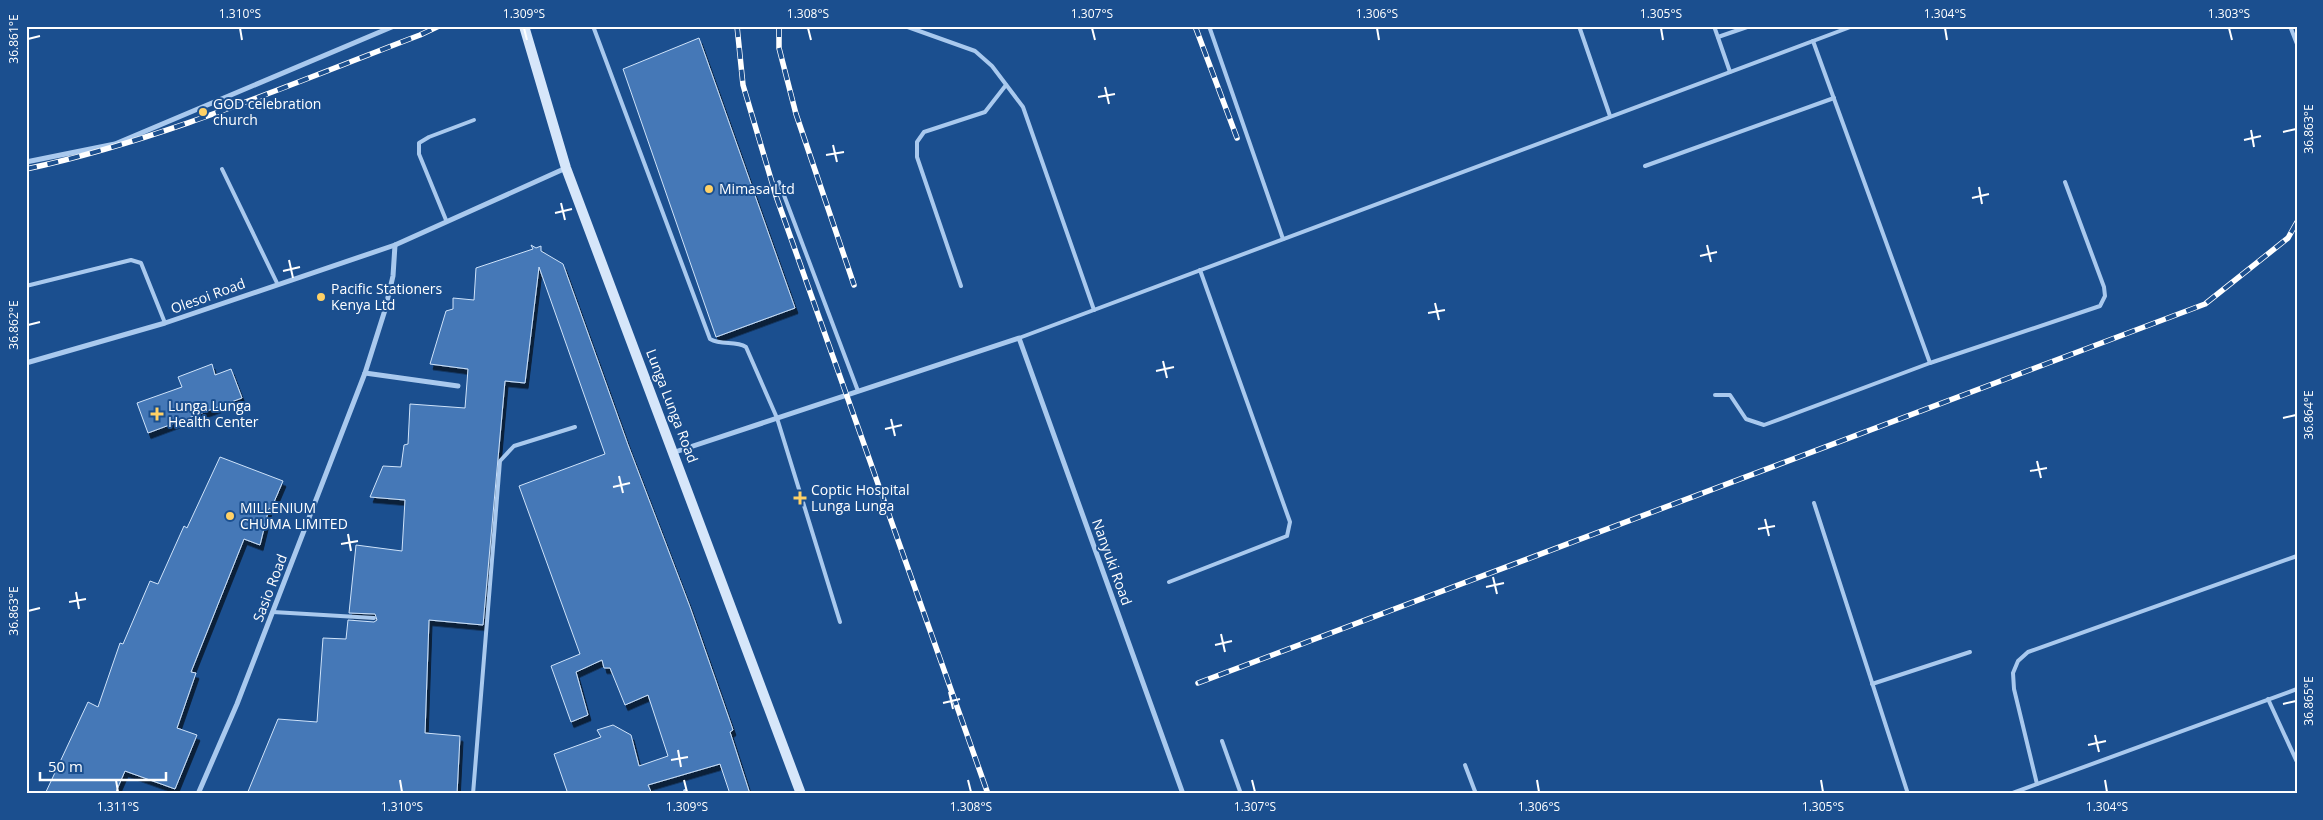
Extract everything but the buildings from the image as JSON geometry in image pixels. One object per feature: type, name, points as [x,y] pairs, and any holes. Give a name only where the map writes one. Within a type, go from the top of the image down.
[{"type":"main road","name":"Lunga Lunga Road","points":[[524,26],[566,168],[675,452],[801,794]]},
{"type":"street","points":[[26,162],[114,144],[394,26]]},
{"type":"street","name":"Olesoi Road","points":[[26,363],[165,323],[277,283],[395,245],[446,220],[566,168]]},
{"type":"street","name":"Sasio Road","points":[[198,794],[237,704],[365,373],[389,293],[396,259],[395,245]]},
{"type":"street","points":[[675,452],[1019,338]]},
{"type":"street","name":"Nanyuki Road","points":[[1019,338],[1183,794]]},
{"type":"street","points":[[365,373],[458,386]]},
{"type":"lane","points":[[593,26],[710,339],[718,344],[740,344],[746,347],[777,418],[840,622]]},
{"type":"lane","points":[[905,26],[974,51],[992,66],[1023,107],[1094,310]]},
{"type":"lane","points":[[1209,26],[1283,239]]},
{"type":"lane","points":[[1579,26],[1610,116]]},
{"type":"lane","points":[[1714,26],[1730,72]]},
{"type":"lane","points":[[1718,38],[1750,26]]},
{"type":"lane","points":[[1019,338],[1853,26]]},
{"type":"lane","points":[[2290,26],[2297,44]]},
{"type":"lane","points":[[1813,41],[1930,363]]},
{"type":"lane","points":[[961,286],[917,157],[917,142],[924,132],[985,112],[1006,85]]},
{"type":"lane","points":[[1645,166],[1834,98]]},
{"type":"lane","points":[[446,220],[419,154],[419,143],[428,137],[474,120]]},
{"type":"lane","points":[[222,168],[277,283]]},
{"type":"lane","points":[[779,182],[858,391]]},
{"type":"lane","points":[[1715,395],[1730,396],[1746,419],[1764,425],[1930,363],[2100,306],[2105,296],[2104,287],[2065,182]]},
{"type":"lane","points":[[26,286],[131,260],[141,263],[165,323]]},
{"type":"lane","points":[[1169,582],[1287,536],[1290,522],[1200,270]]},
{"type":"lane","points":[[473,794],[500,460],[514,446],[575,427]]},
{"type":"lane","points":[[1814,503],[1908,794]]},
{"type":"lane","points":[[2037,784],[2014,689],[2013,673],[2018,661],[2028,652],[2297,556]]},
{"type":"lane","points":[[273,612],[374,618]]},
{"type":"lane","points":[[1872,684],[1970,652]]},
{"type":"lane","points":[[2010,794],[2297,689]]},
{"type":"lane","points":[[2268,699],[2297,762]]},
{"type":"lane","points":[[1222,741],[1241,794]]},
{"type":"lane","points":[[1465,765],[1476,794]]},
{"type":"railway","points":[[26,169],[127,143],[226,110],[439,26]]},
{"type":"railway","points":[[737,26],[743,85],[776,196],[988,794]]},
{"type":"railway","points":[[779,26],[779,48],[796,114],[854,285]]},
{"type":"railway","points":[[1195,26],[1237,138]]},
{"type":"railway","points":[[1198,683],[2205,304],[2288,238],[2297,222]]},
{"type":"place","name":"GOD celebration church","points":[[203,112]]},
{"type":"place","name":"Mimasa Ltd","points":[[709,189]]},
{"type":"place","name":"Pacific Stationers Kenya Ltd","points":[[321,297]]},
{"type":"place","name":"Lunga Lunga Health Center","points":[[157,414]]},
{"type":"place","name":"Coptic Hospital Lunga Lunga","points":[[800,498]]},
{"type":"place","name":"MILLENIUM CHUMA LIMITED","points":[[230,516]]}]
